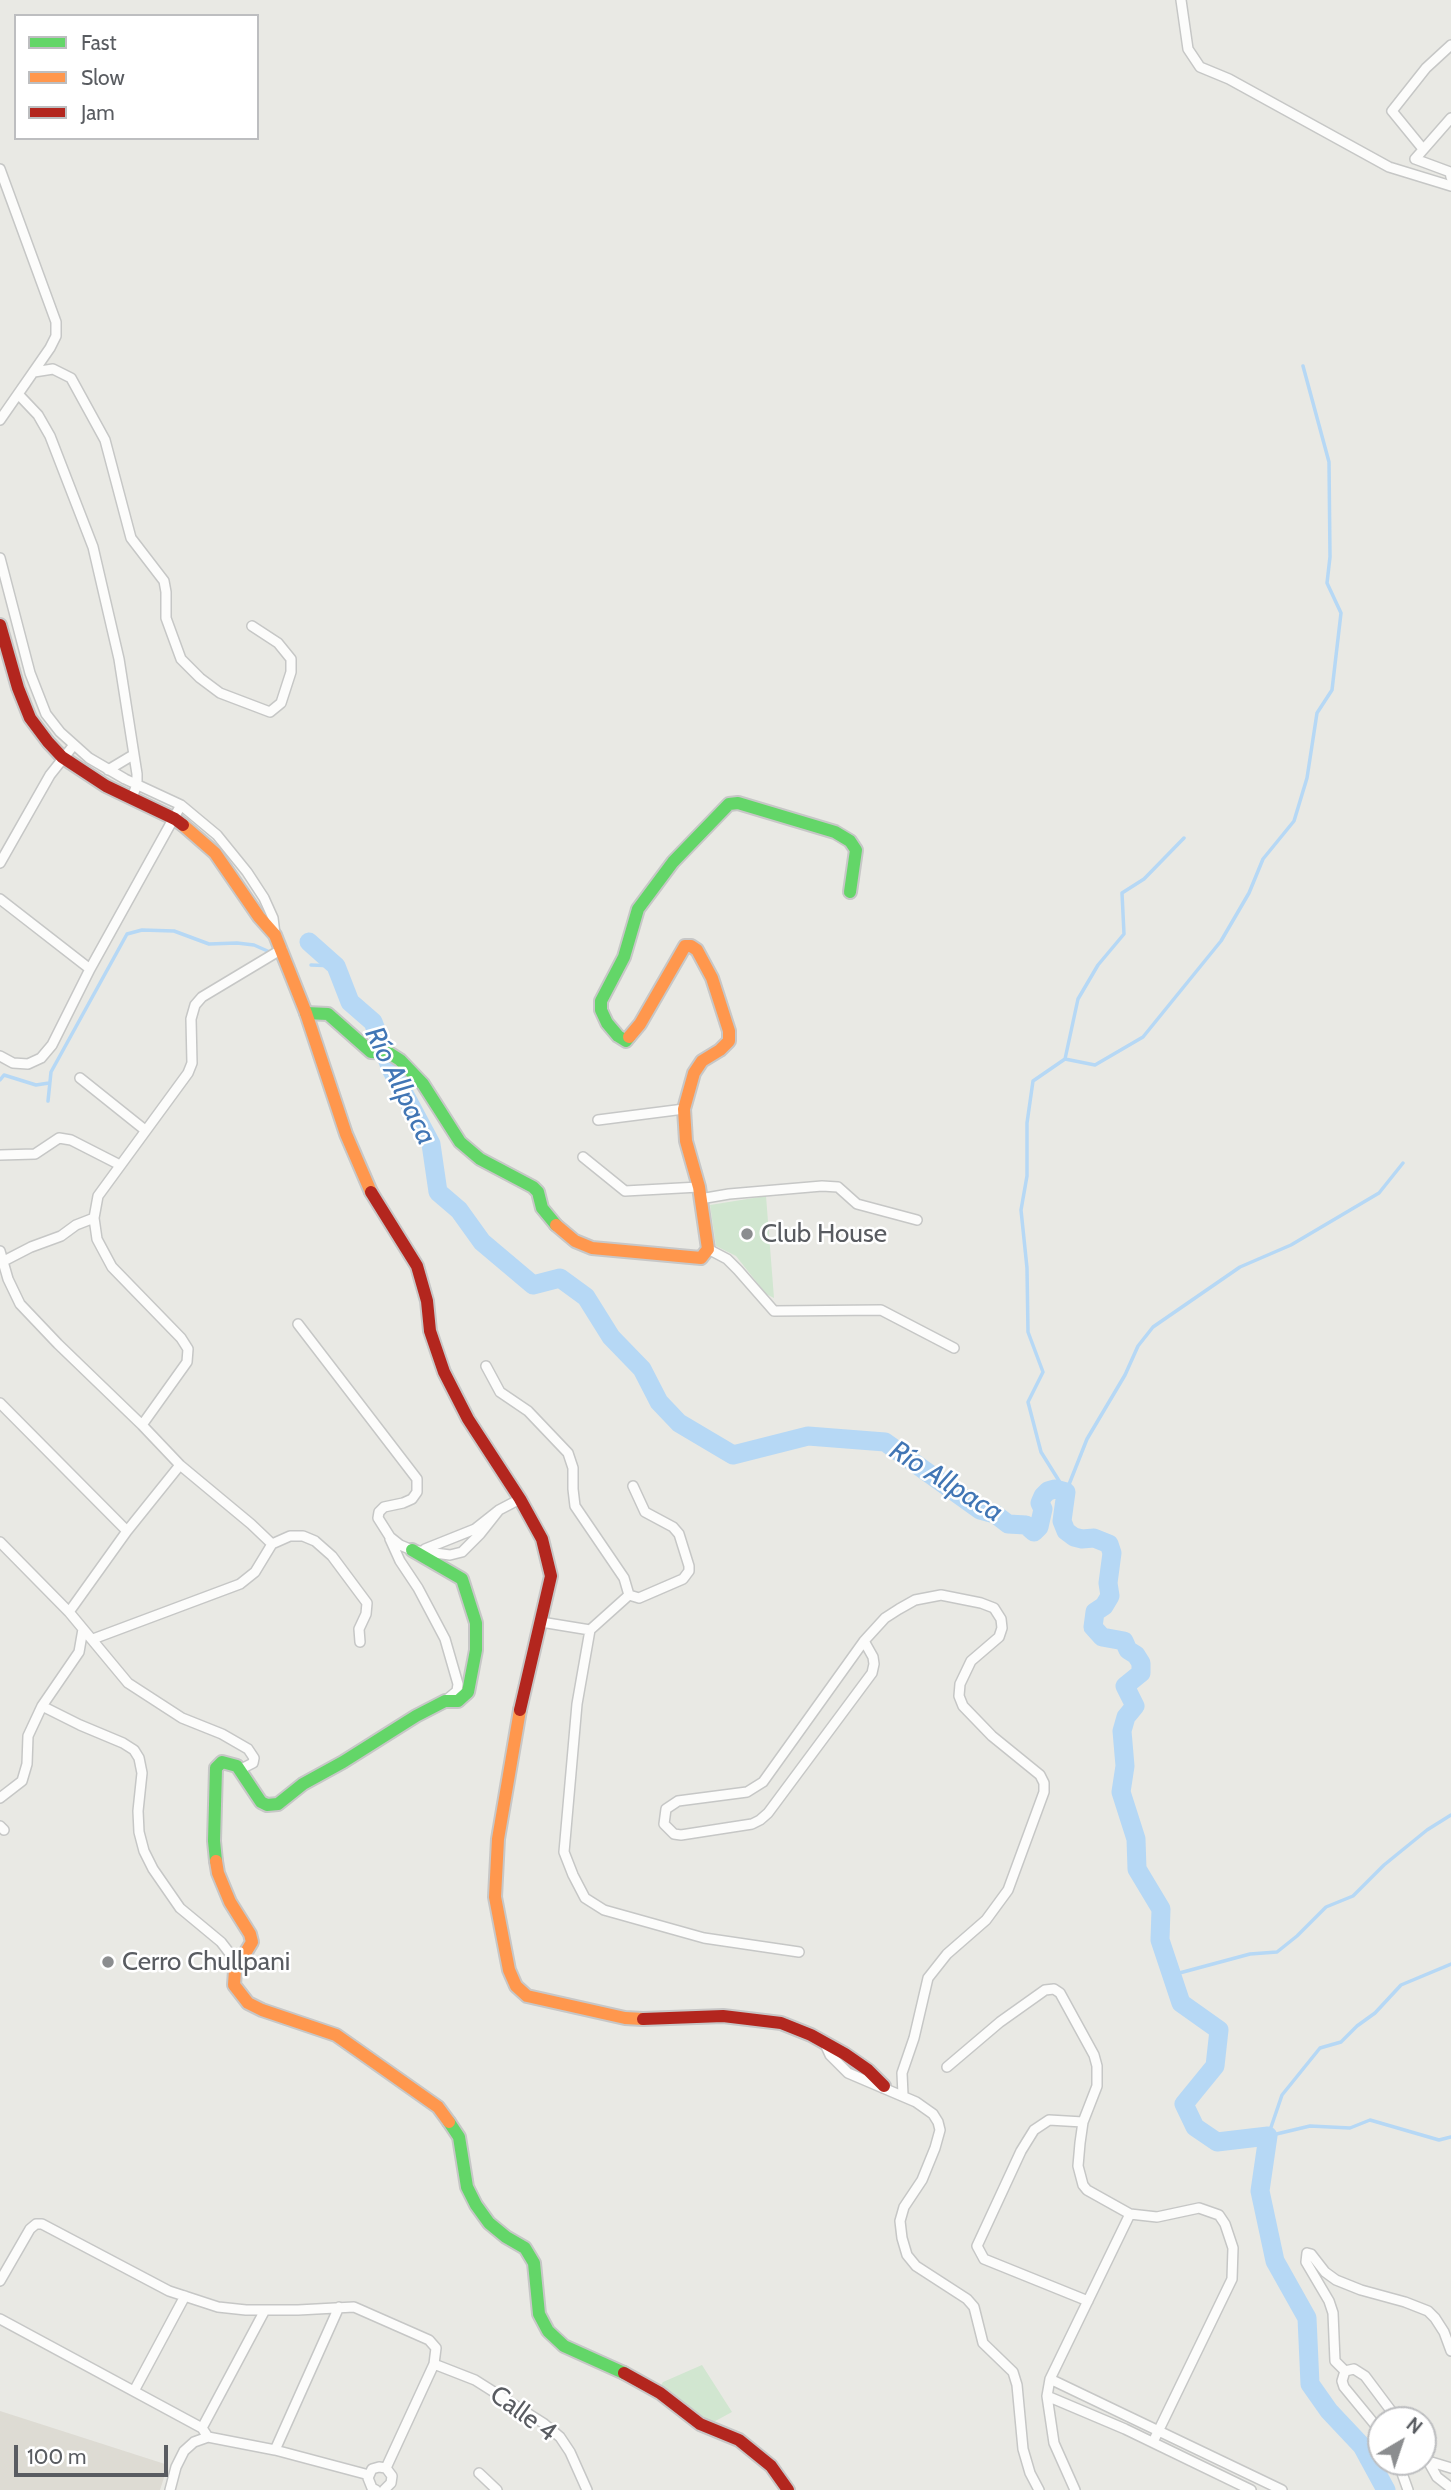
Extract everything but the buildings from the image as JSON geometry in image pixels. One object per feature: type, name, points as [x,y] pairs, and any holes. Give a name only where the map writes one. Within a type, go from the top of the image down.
[{"type":"street","points":[[1181,0],[1188,49],[1200,67],[1229,79],[1389,167],[1451,186]]},
{"type":"street","points":[[1423,149],[1392,111],[1426,68],[1451,45]]},
{"type":"street","points":[[1451,118],[1415,159],[1450,172],[1451,177]]},
{"type":"street","points":[[0,169],[56,322],[55,336],[50,348],[0,420]]},
{"type":"street","points":[[34,372],[53,369],[71,378],[105,440],[131,538],[164,581],[166,618],[181,659],[220,693],[270,712],[281,703],[292,666],[291,659],[278,643],[252,626]]},
{"type":"street","points":[[19,395],[38,415],[50,436],[93,547],[119,659],[137,784],[132,798]]},
{"type":"street","points":[[0,558],[30,673],[46,714],[73,746],[108,770],[181,805],[216,835],[247,872],[270,910],[275,935]]},
{"type":"street","points":[[0,625],[18,688],[30,718],[62,757],[106,786],[175,819],[197,836],[215,853],[259,917],[275,935],[306,1013],[346,1134],[373,1196],[417,1266],[427,1301],[430,1331],[444,1372],[468,1419],[520,1499],[542,1539],[551,1576],[521,1697],[498,1839],[495,1897],[509,1970],[516,1986],[527,1996],[540,2000],[625,2018],[649,2020],[723,2016],[781,2023],[811,2035],[845,2054],[868,2070],[884,2087],[903,2095],[933,2114],[940,2130],[922,2180],[904,2207],[902,2238],[907,2255],[916,2266],[967,2299],[974,2307],[983,2343],[1013,2372],[1017,2385],[1023,2449],[1030,2473],[1039,2490]]},
{"type":"street","points":[[0,863],[62,757],[73,746]]},
{"type":"street","points":[[108,770],[133,755]]},
{"type":"street","points":[[306,1013],[328,1014],[370,1052],[385,1053],[408,1066],[466,1148],[492,1166],[533,1187],[538,1192],[542,1208],[551,1220],[575,1241],[593,1248],[701,1258],[708,1249],[699,1193],[686,1141],[684,1109],[694,1073],[702,1061],[729,1041],[729,1031],[712,978],[697,950],[691,946],[685,946],[679,953],[640,1024],[626,1041],[607,1023],[600,1010],[601,1001],[630,940],[638,909],[658,879],[723,808],[738,803],[835,832],[850,841],[856,850],[850,892]]},
{"type":"street","points":[[0,1056],[13,1063],[28,1064],[41,1058],[52,1045],[90,969],[181,805]]},
{"type":"street","points":[[0,899],[90,969]]},
{"type":"street","points":[[142,1425],[187,1362],[188,1349],[181,1338],[112,1266],[97,1239],[94,1218],[99,1196],[188,1073],[192,1063],[191,1019],[195,1006],[202,997],[282,949]]},
{"type":"street","points":[[80,1078],[145,1130]]},
{"type":"street","points":[[598,1120],[684,1109]]},
{"type":"street","points":[[0,1155],[35,1154],[59,1138],[71,1140],[120,1165]]},
{"type":"street","points":[[583,1157],[625,1191],[729,1194],[838,1187],[858,1204],[917,1220]]},
{"type":"street","points":[[94,1218],[76,1225],[61,1236],[1,1258],[20,1304],[180,1465],[272,1544]]},
{"type":"street","points":[[708,1249],[727,1259],[774,1311],[881,1310],[954,1348]]},
{"type":"street","points":[[237,1766],[261,1802],[267,1805],[278,1804],[303,1784],[445,1701],[457,1690],[458,1684],[445,1639],[378,1518],[384,1507],[412,1499],[417,1492],[417,1479],[298,1324]]},
{"type":"street","points":[[486,1366],[500,1392],[540,1421],[568,1454],[573,1468],[576,1506],[624,1578],[629,1595]]},
{"type":"street","points":[[0,1403],[127,1531]]},
{"type":"street","points":[[69,1612],[127,1531],[180,1465]]},
{"type":"street","points":[[629,1595],[639,1598],[648,1596],[683,1579],[689,1572],[679,1534],[673,1527],[645,1512],[633,1486]]},
{"type":"street","points":[[418,1550],[475,1528],[499,1510],[520,1499]]},
{"type":"street","points":[[390,1537],[400,1545],[450,1555],[462,1552],[499,1510]]},
{"type":"street","points":[[93,1639],[240,1584],[255,1572],[272,1544],[290,1536],[303,1536],[314,1541],[332,1556],[367,1603],[366,1614],[359,1629],[360,1642]]},
{"type":"street","points":[[0,1542],[69,1612],[120,1675],[140,1692],[182,1718],[222,1734],[248,1749],[254,1758],[253,1763],[243,1768],[222,1762],[214,1772],[214,1840],[221,1881],[252,1942],[233,1977],[234,1985],[248,2003],[349,2043],[427,2098],[447,2117],[459,2137],[467,2187],[476,2205],[498,2230],[525,2248],[534,2263],[539,2314],[548,2331],[564,2346],[612,2367],[660,2393],[701,2424],[740,2440],[771,2466],[788,2490]]},
{"type":"street","points":[[418,1550],[431,1563],[462,1579],[476,1623],[476,1650],[468,1692],[458,1701],[445,1701]]},
{"type":"street","points":[[629,1595],[590,1630],[577,1704],[564,1852],[573,1875],[585,1898],[604,1910],[704,1938],[799,1952]]},
{"type":"street","points":[[864,1642],[873,1657],[872,1673],[768,1813],[752,1824],[681,1835],[667,1830],[664,1824],[666,1809],[678,1801],[747,1792],[763,1782],[864,1642],[885,1618],[915,1600],[941,1595],[994,1608],[1001,1619],[999,1637],[971,1661],[960,1684],[959,1696],[963,1706],[973,1717],[1033,1768],[1044,1783],[1042,1800],[1008,1890],[986,1920],[947,1954],[928,1978],[914,2038],[902,2073],[903,2095]]},
{"type":"street","points":[[541,1622],[590,1630]]},
{"type":"street","points":[[0,1798],[22,1781],[27,1764],[28,1736],[42,1706],[79,1652],[83,1629]]},
{"type":"street","points":[[42,1706],[134,1750],[142,1773],[138,1811],[139,1832],[144,1851],[180,1908],[221,1942],[238,1964]]},
{"type":"street","points":[[947,2067],[1033,1998],[1049,1988],[1055,1989],[1060,1993],[1094,2055],[1097,2066],[1097,2086],[1083,2122],[1078,2166],[1081,2181],[1087,2190],[1130,2214],[1157,2217],[1199,2208],[1219,2215],[1225,2224],[1233,2249],[1233,2270],[1229,2288],[1153,2442]]},
{"type":"street","points":[[1083,2122],[1049,2120],[1034,2130],[1021,2151],[976,2246],[984,2259],[1088,2301]]},
{"type":"street","points":[[1074,2490],[1054,2443],[1047,2396],[1050,2379],[1130,2214]]},
{"type":"street","points":[[0,2281],[30,2229],[36,2224],[42,2224],[140,2277],[185,2296],[218,2306],[265,2310],[354,2307],[429,2340],[436,2348],[434,2364],[386,2468]]},
{"type":"street","points":[[1345,2371],[1335,2361],[1329,2301],[1306,2262],[1307,2253],[1336,2280],[1428,2311],[1444,2332],[1451,2351]]},
{"type":"street","points":[[134,2391],[185,2296]]},
{"type":"street","points":[[275,2450],[339,2307]]},
{"type":"street","points":[[202,2428],[265,2310]]},
{"type":"street","points":[[0,2319],[202,2428],[208,2437]]},
{"type":"street","name":"Calle 4","points":[[434,2364],[475,2380],[543,2423],[560,2437],[570,2452],[587,2490]]},
{"type":"street","points":[[1345,2371],[1354,2369],[1365,2376],[1388,2406]]},
{"type":"street","points":[[1345,2371],[1342,2381],[1344,2387],[1367,2415]]},
{"type":"street","points":[[1050,2379],[1282,2490]]},
{"type":"street","points":[[1047,2396],[1153,2442],[1251,2490]]},
{"type":"street","points":[[170,2490],[176,2467],[184,2451],[194,2442],[208,2437],[275,2450],[369,2475]]},
{"type":"street","points":[[369,2475],[376,2468],[386,2468]]},
{"type":"street","points":[[386,2468],[392,2476],[387,2488],[399,2490]]},
{"type":"street","points":[[479,2473],[497,2490]]},
{"type":"street","points":[[369,2475],[373,2489]]},
{"type":"street","points":[[1436,2476],[1451,2488]]},
{"type":"shaded area","points":[[0,2411],[168,2465],[160,2490],[0,2490]]},
{"type":"green space","points":[[766,1196],[774,1298],[766,1294],[736,1256],[716,1246],[710,1205]]},
{"type":"green space","points":[[702,2365],[732,2412],[708,2425],[682,2401],[660,2387],[663,2382]]},
{"type":"waterway","points":[[1066,1492],[1041,1452],[1028,1402],[1043,1372],[1028,1332],[1027,1268],[1021,1210],[1027,1176],[1027,1123],[1033,1081],[1065,1059],[1095,1065],[1143,1037],[1221,941],[1249,893],[1263,859],[1294,821],[1307,778],[1317,713],[1332,690],[1341,613],[1327,583],[1330,557],[1329,462],[1303,366]]},
{"type":"waterway","points":[[1065,1059],[1078,999],[1098,965],[1124,934],[1122,893],[1144,879],[1184,838]]},
{"type":"waterway","points":[[48,1101],[51,1072],[127,934],[142,930],[174,931],[209,944],[254,945],[272,953]]},
{"type":"waterway","name":"Río Allpaca","points":[[309,942],[336,966],[350,1002],[373,1022],[391,1069],[431,1144],[438,1192],[459,1210],[482,1242],[533,1285],[560,1278],[586,1297],[611,1337],[642,1369],[659,1402],[679,1423],[733,1455],[808,1436],[885,1442],[980,1510],[995,1514],[1008,1524],[1026,1525],[1034,1532],[1039,1527],[1043,1496],[1055,1489],[1066,1492],[1062,1521],[1066,1531],[1074,1537],[1094,1538],[1109,1544],[1112,1553],[1108,1583],[1110,1596],[1104,1606],[1095,1612],[1093,1627],[1102,1637],[1124,1641],[1128,1650],[1136,1655],[1141,1663],[1141,1673],[1125,1686],[1135,1706],[1126,1717],[1122,1731],[1125,1766],[1121,1792],[1136,1839],[1137,1869],[1161,1909],[1160,1940],[1181,2003],[1219,2030],[1215,2066],[1184,2104],[1195,2127],[1217,2142],[1268,2136],[1260,2191],[1275,2261],[1307,2318],[1310,2384],[1329,2411],[1362,2446],[1386,2490]]},
{"type":"waterway","points":[[311,965],[336,966]]},
{"type":"waterway","points":[[0,1080],[4,1075],[36,1085],[49,1083]]},
{"type":"waterway","points":[[1066,1492],[1087,1439],[1125,1375],[1138,1346],[1153,1327],[1240,1267],[1291,1245],[1379,1193],[1403,1163]]},
{"type":"waterway","points":[[1172,1975],[1250,1954],[1277,1952],[1326,1907],[1353,1896],[1384,1865],[1427,1830],[1451,1815]]},
{"type":"waterway","points":[[1268,2136],[1282,2095],[1320,2048],[1341,2042],[1375,2013],[1401,1985],[1451,1964]]},
{"type":"waterway","points":[[1268,2136],[1310,2126],[1350,2128],[1370,2120],[1439,2140],[1451,2137]]},
{"type":"traffic: fast","points":[[629,1037],[626,1041],[618,1036],[607,1023],[601,1010],[601,1001],[624,957],[638,909],[673,862],[729,804],[738,803],[835,832],[850,841],[856,850],[850,892]]},
{"type":"traffic: fast","points":[[306,1013],[328,1014],[371,1052],[389,1053],[400,1060],[423,1084],[460,1142],[480,1159],[533,1187],[538,1192],[542,1208],[556,1225]]},
{"type":"traffic: fast","points":[[216,1861],[216,1768],[222,1762],[237,1766],[261,1802],[267,1805],[278,1804],[303,1784],[416,1716],[445,1701],[458,1701],[468,1692],[476,1650],[476,1623],[462,1579],[412,1550]]},
{"type":"traffic: fast","points":[[449,2122],[459,2137],[467,2187],[476,2205],[489,2223],[525,2248],[534,2263],[539,2314],[548,2331],[564,2346],[624,2373]]},
{"type":"traffic: slow","points":[[183,825],[215,853],[259,917],[275,935],[306,1013],[346,1134],[371,1192]]},
{"type":"traffic: slow","points":[[556,1225],[575,1241],[592,1248],[701,1258],[708,1249],[699,1187],[686,1141],[684,1109],[694,1073],[702,1061],[729,1041],[729,1031],[712,978],[697,950],[685,946],[640,1024],[629,1037]]},
{"type":"traffic: slow","points":[[520,1710],[498,1839],[495,1897],[509,1970],[516,1986],[527,1996],[625,2018],[643,2019]]},
{"type":"traffic: slow","points":[[216,1861],[230,1902],[250,1934],[252,1942],[235,1970],[234,1985],[248,2003],[336,2035],[438,2107],[449,2122]]},
{"type":"traffic: jam","points":[[0,625],[18,688],[30,718],[48,742],[62,757],[106,786],[183,825]]},
{"type":"traffic: jam","points":[[371,1192],[417,1266],[427,1301],[430,1331],[444,1372],[468,1419],[520,1499],[542,1539],[551,1576],[520,1710]]},
{"type":"traffic: jam","points":[[643,2019],[723,2016],[781,2023],[811,2035],[845,2054],[868,2070],[884,2086]]},
{"type":"traffic: jam","points":[[624,2373],[660,2393],[700,2424],[739,2440],[771,2466],[788,2490]]},
{"type":"place","name":"Club House","points":[[747,1234]]},
{"type":"place","name":"Cerro Chullpani","points":[[108,1962]]}]
